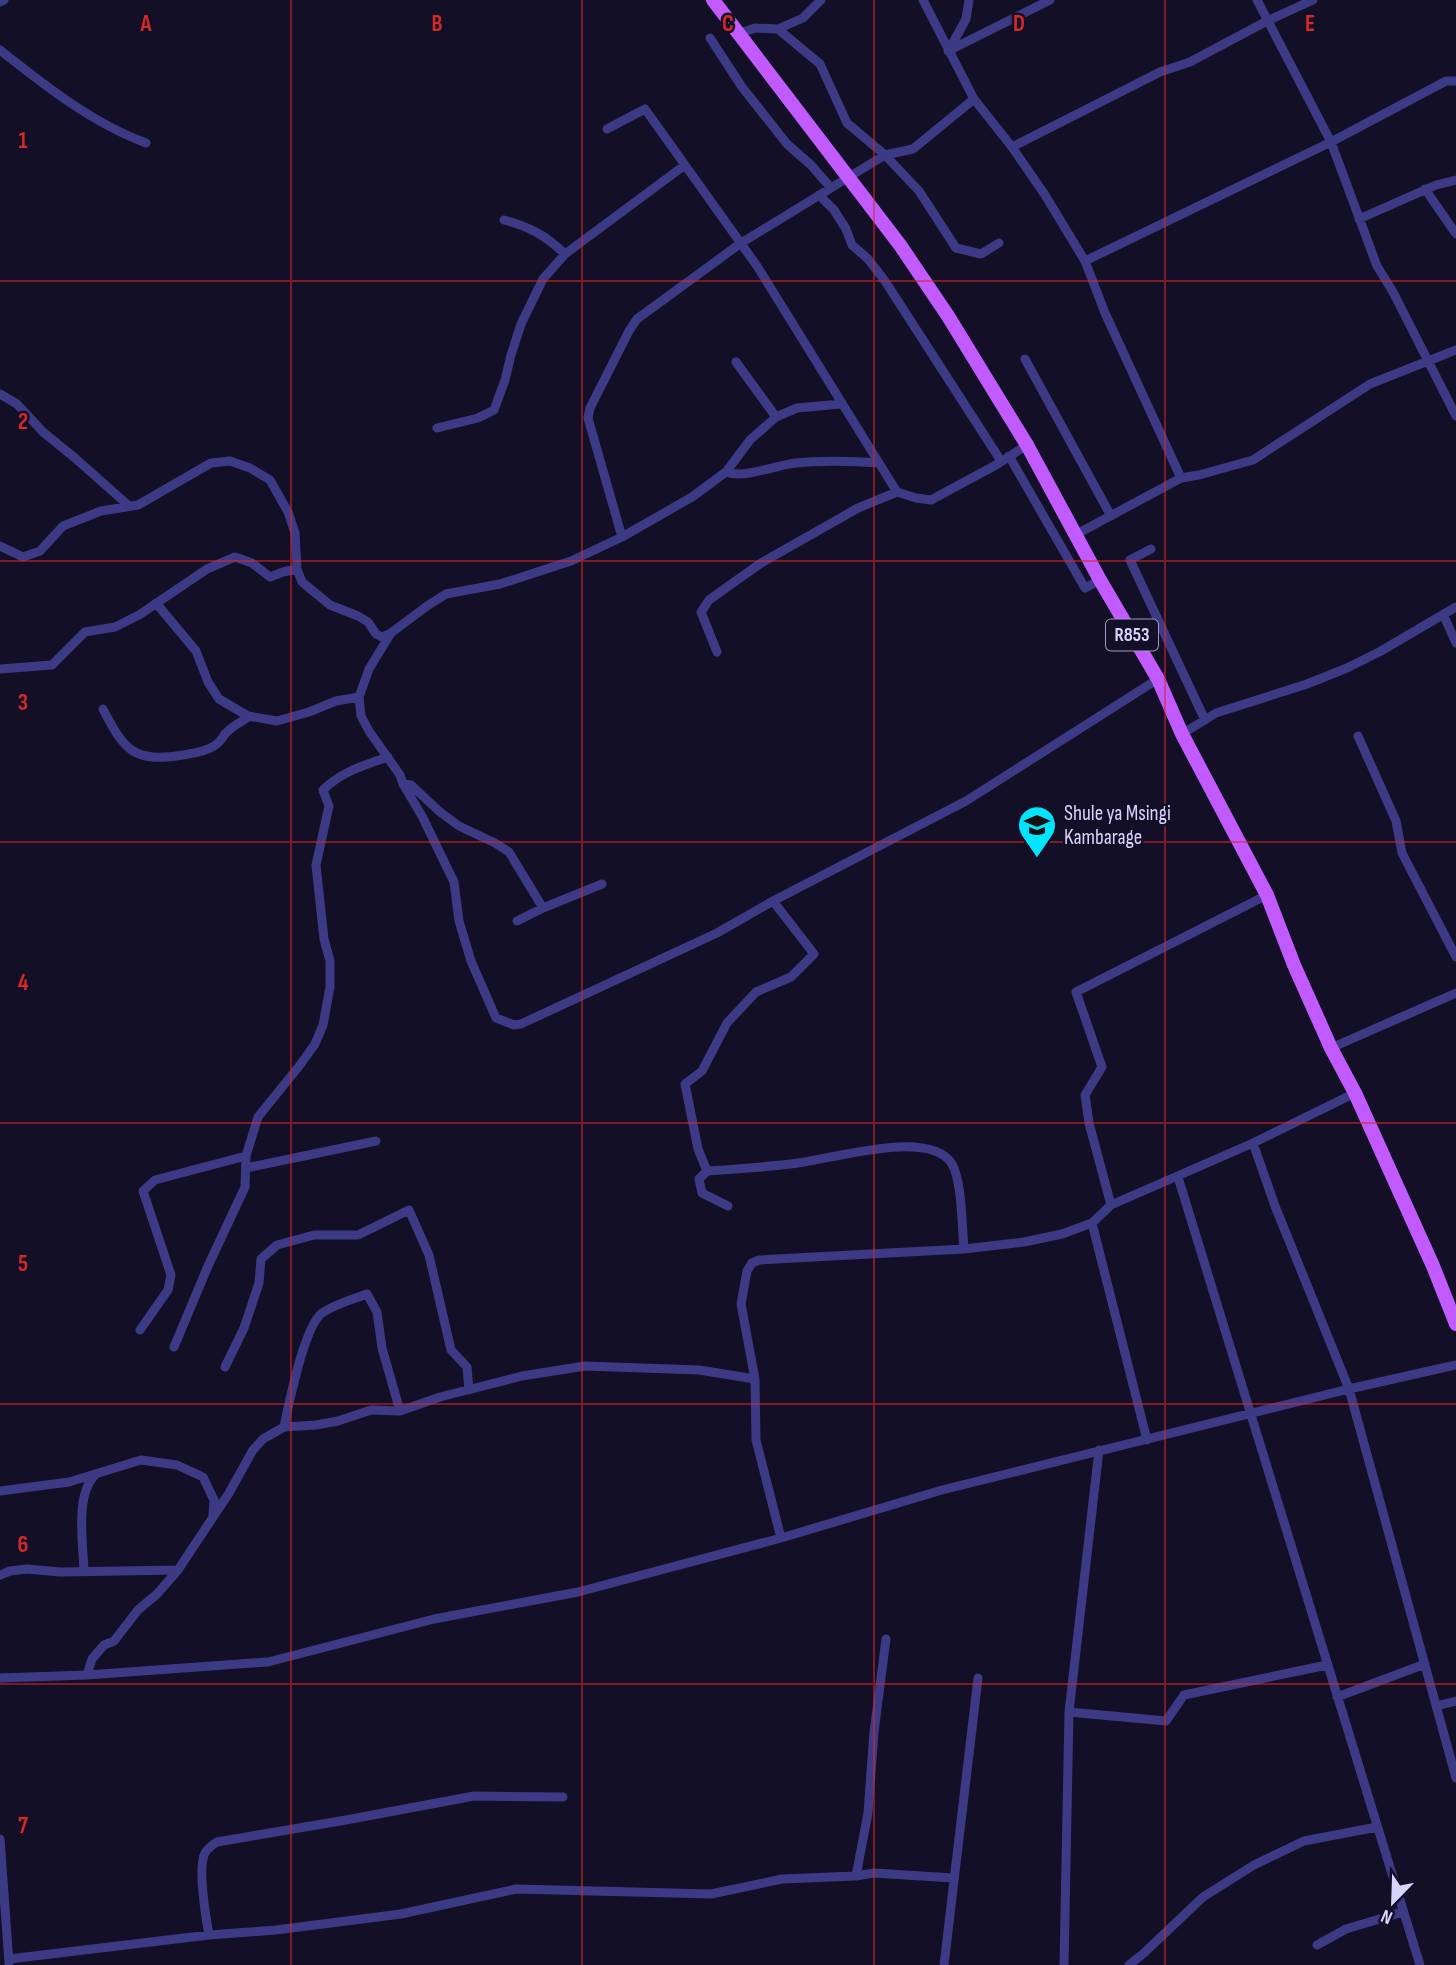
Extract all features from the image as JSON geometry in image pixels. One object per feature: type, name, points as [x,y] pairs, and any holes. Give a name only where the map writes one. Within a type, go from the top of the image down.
[{"type":"main road","name":"R853","points":[[713,0],[900,245],[948,316],[1027,445],[1100,580],[1158,679],[1182,734],[1267,895],[1294,965],[1331,1048],[1355,1093],[1433,1266],[1456,1324]]},
{"type":"street","points":[[740,33],[755,28],[778,29],[803,18],[821,0]]},
{"type":"street","points":[[923,0],[974,99],[1045,195],[1085,261],[1104,313],[1181,478]]},
{"type":"street","points":[[948,51],[966,19],[970,0]]},
{"type":"street","points":[[948,51],[1050,0]]},
{"type":"street","points":[[1256,0],[1331,142],[1377,266],[1456,416]]},
{"type":"street","points":[[1012,147],[1160,72],[1190,62],[1313,0]]},
{"type":"street","points":[[778,29],[820,64],[847,123],[885,155],[919,191],[956,248],[981,254],[999,243]]},
{"type":"street","points":[[710,38],[787,145],[811,165],[831,188]]},
{"type":"street","points":[[1,54],[123,134],[146,143]]},
{"type":"street","points":[[1085,261],[1331,142],[1446,81],[1456,81]]},
{"type":"street","points":[[622,537],[588,418],[590,408],[637,319],[741,243],[885,155],[913,149],[974,99]]},
{"type":"street","points":[[607,129],[645,109],[757,266],[897,492],[932,500],[1027,445]]},
{"type":"street","points":[[438,428],[478,418],[494,410],[521,324],[543,279],[565,254],[685,165]]},
{"type":"street","points":[[1359,219],[1425,189],[1456,180]]},
{"type":"street","points":[[1425,189],[1456,234]]},
{"type":"street","points":[[819,195],[834,210],[852,245],[868,259],[885,281],[1005,459],[1085,588],[1100,580]]},
{"type":"street","points":[[504,220],[526,226],[550,240],[565,254]]},
{"type":"street","points":[[1075,535],[1181,478],[1252,460],[1370,384],[1456,351]]},
{"type":"street","points":[[1025,359],[1111,516]]},
{"type":"street","points":[[736,362],[776,417]]},
{"type":"street","points":[[0,394],[18,404],[43,432],[129,506]]},
{"type":"street","points":[[0,546],[23,557],[40,551],[63,526],[101,511],[138,505],[211,463],[239,463],[270,480],[288,512],[295,533],[297,569],[302,582],[330,605],[368,622],[376,634],[382,637],[446,594],[500,584],[571,561],[622,537],[692,497],[726,472],[750,440],[776,417],[797,408],[841,404]]},
{"type":"street","points":[[726,472],[745,473],[784,465],[833,460],[878,463]]},
{"type":"street","points":[[717,652],[701,612],[709,600],[761,563],[858,508],[897,492]]},
{"type":"street","points":[[1151,549],[1130,560],[1205,720]]},
{"type":"street","points":[[0,669],[52,665],[85,632],[115,627],[207,569],[235,557],[252,563],[270,577],[297,569]]},
{"type":"street","points":[[156,603],[195,651],[208,682],[219,699],[248,716],[277,721],[336,701],[359,697]]},
{"type":"street","points":[[1182,734],[1216,713],[1348,668],[1456,607]]},
{"type":"street","points":[[1443,614],[1456,643]]},
{"type":"street","points":[[391,633],[369,669],[359,697],[361,716],[400,775],[454,882],[459,921],[486,998],[496,1018],[514,1025],[717,933],[773,901],[966,802],[1158,679]]},
{"type":"street","points":[[103,709],[127,748],[149,757],[163,758],[214,747],[248,716]]},
{"type":"street","points":[[1358,736],[1396,821],[1402,853],[1456,957]]},
{"type":"street","points":[[174,1347],[245,1187],[246,1156],[258,1117],[315,1044],[323,1025],[330,987],[330,961],[324,939],[316,864],[329,806],[323,790],[333,780],[351,770],[388,757]]},
{"type":"street","points":[[403,784],[411,785],[459,826],[509,852],[543,908]]},
{"type":"street","points":[[517,921],[602,884]]},
{"type":"street","points":[[1111,1206],[1089,1123],[1085,1095],[1102,1067],[1076,992],[1267,895]]},
{"type":"street","points":[[707,1171],[698,1149],[685,1084],[702,1070],[727,1023],[756,992],[791,977],[814,954],[773,901]]},
{"type":"street","points":[[1331,1048],[1456,993]]},
{"type":"street","points":[[781,1538],[756,1440],[755,1379],[741,1304],[747,1271],[752,1263],[759,1260],[964,1249],[1024,1242],[1062,1234],[1092,1223],[1111,1206],[1253,1143],[1355,1093]]},
{"type":"street","points":[[246,1168],[376,1141]]},
{"type":"street","points":[[1253,1143],[1275,1206],[1349,1389],[1456,1778]]},
{"type":"street","points":[[728,1206],[702,1193],[699,1179],[707,1171],[799,1163],[874,1148],[927,1148],[937,1151],[953,1165],[958,1183],[964,1249]]},
{"type":"street","points":[[140,1330],[168,1290],[171,1275],[143,1191],[155,1180],[246,1156]]},
{"type":"street","points":[[1178,1177],[1420,1965]]},
{"type":"street","points":[[225,1367],[248,1317],[259,1283],[261,1259],[277,1245],[314,1235],[358,1235],[409,1210],[429,1255],[452,1350],[467,1367],[469,1390]]},
{"type":"street","points":[[1092,1223],[1147,1440]]},
{"type":"street","points":[[284,1427],[307,1338],[320,1314],[367,1294],[377,1312],[382,1348],[400,1411]]},
{"type":"street","points":[[0,1678],[88,1675],[268,1662],[434,1619],[578,1592],[781,1538],[942,1490],[1456,1365]]},
{"type":"street","points":[[88,1675],[92,1658],[104,1645],[114,1641],[138,1610],[157,1594],[178,1570],[229,1493],[253,1450],[263,1439],[284,1427],[338,1421],[370,1410],[400,1411],[440,1397],[522,1376],[585,1366],[699,1370],[755,1379]]},
{"type":"street","points":[[1064,1965],[1069,1712],[1099,1450]]},
{"type":"street","points":[[0,1491],[69,1482],[141,1460],[177,1465],[203,1477],[214,1500],[212,1517]]},
{"type":"street","points":[[84,1571],[82,1503],[89,1481],[96,1475]]},
{"type":"street","points":[[0,1575],[27,1569],[60,1572],[178,1570]]},
{"type":"street","points":[[856,1877],[868,1813],[874,1732],[886,1639]]},
{"type":"street","points":[[1337,1697],[1425,1664]]},
{"type":"street","points":[[1069,1712],[1166,1721],[1184,1695],[1327,1665]]},
{"type":"street","points":[[944,1965],[978,1678]]},
{"type":"street","points":[[1436,1706],[1456,1701]]},
{"type":"street","points":[[209,1936],[203,1896],[202,1861],[206,1851],[217,1842],[474,1796],[563,1797]]},
{"type":"street","points":[[1129,1965],[1203,1897],[1254,1865],[1304,1841],[1377,1827]]},
{"type":"street","points":[[0,1839],[9,1962],[401,1914],[516,1889],[712,1894],[782,1879],[874,1874],[953,1878]]},
{"type":"street","points":[[1317,1945],[1346,1929],[1403,1912]]},
{"type":"place","name":"Shule ya Msingi Kambarage","points":[[1037,859]]}]
